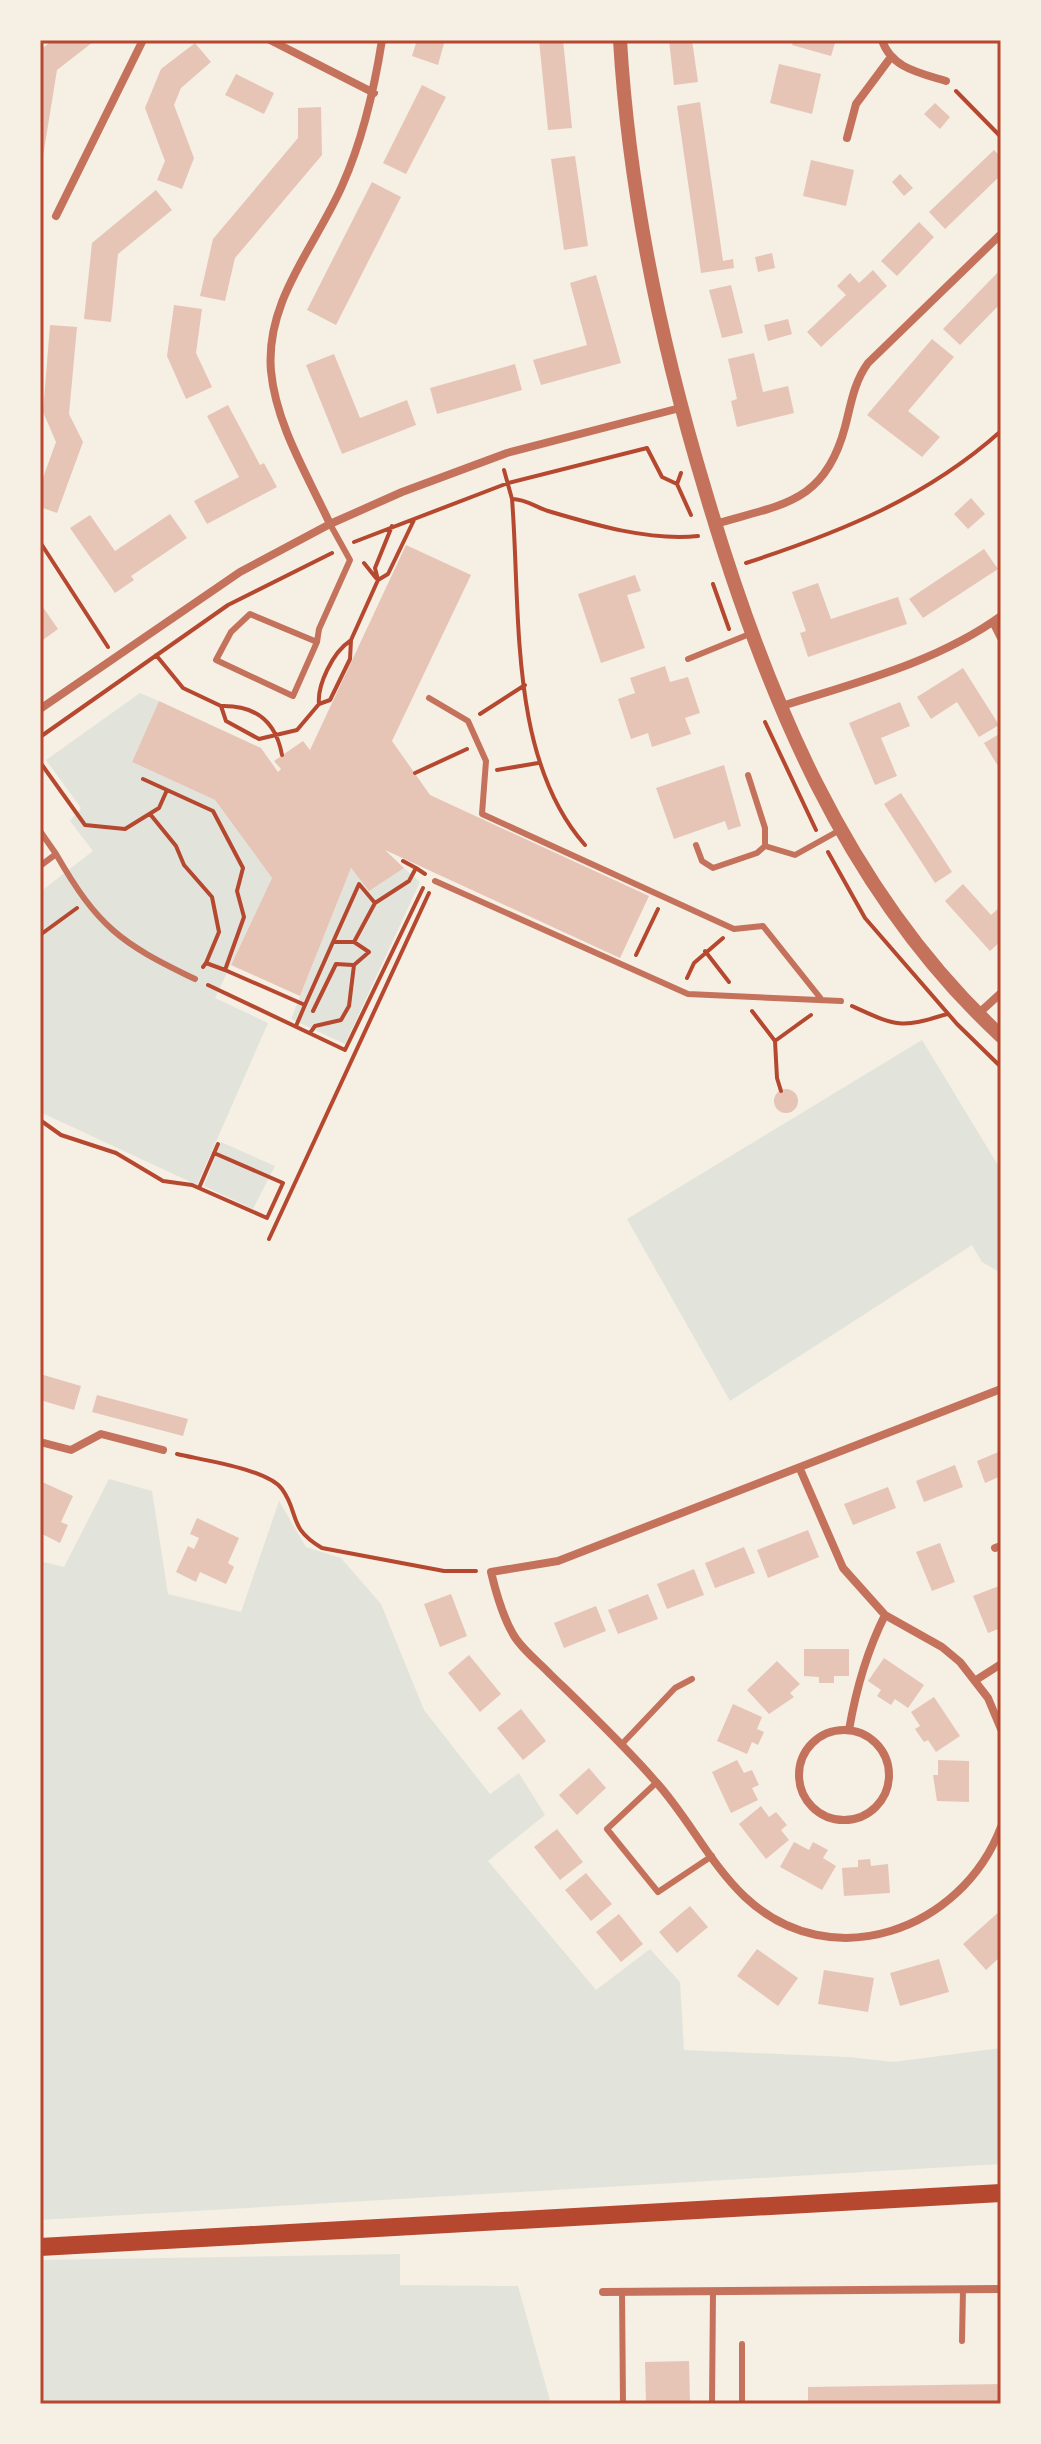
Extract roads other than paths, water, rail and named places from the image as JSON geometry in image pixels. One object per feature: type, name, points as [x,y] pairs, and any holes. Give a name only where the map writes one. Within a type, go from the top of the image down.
[{"type":"highway","points":[[40,2247],[1001,2193]]},
{"type":"street","points":[[56,216],[143,40]]},
{"type":"street","points":[[270,40],[374,93]]},
{"type":"street","points":[[330,524],[281,415],[273,381],[271,346],[280,304],[342,185],[374,93],[382,40]]},
{"type":"street","points":[[620,40],[625,121],[643,235],[680,408],[729,568],[779,708],[840,830],[919,950],[1001,1036]]},
{"type":"street","points":[[882,40],[891,57],[903,67],[946,81]]},
{"type":"street","points":[[847,138],[856,104],[891,57]]},
{"type":"street","points":[[715,524],[800,496],[823,478],[838,455],[855,385],[868,363],[1001,234]]},
{"type":"street","points":[[40,709],[116,660],[172,617],[240,572],[330,524],[402,492],[501,456],[680,408]]},
{"type":"street","points":[[779,708],[889,672],[1001,616]]},
{"type":"street","points":[[993,622],[1001,638]]},
{"type":"street","points":[[977,1014],[1001,993]]},
{"type":"street","points":[[1001,1389],[558,1561],[491,1572],[514,1637],[657,1782],[744,1896],[769,1916],[810,1932],[855,1937],[900,1929],[940,1909],[971,1881],[997,1851],[1001,1827]]},
{"type":"street","points":[[40,1442],[71,1450],[101,1434],[163,1450]]},
{"type":"street","points":[[800,1469],[843,1568],[885,1615],[942,1647],[976,1680],[1001,1729]]},
{"type":"street","points":[[849,1730],[863,1669],[885,1615]]},
{"type":"street","points":[[976,1680],[1001,1664]]},
{"type":"street","points":[[849,1730],[874,1742],[883,1753],[888,1780],[876,1806],[852,1819],[838,1820],[811,1805],[799,1777],[808,1748],[819,1737],[834,1731],[849,1730]]},
{"type":"street","points":[[603,2292],[1001,2289]]},
{"type":"lane","points":[[317,642],[250,614],[231,632],[216,660],[293,696],[317,642],[319,629],[350,560],[330,524]]},
{"type":"lane","points":[[688,659],[752,633]]},
{"type":"lane","points":[[429,698],[468,721],[479,745],[486,768],[482,814],[734,929],[763,926],[822,1000]]},
{"type":"lane","points":[[696,845],[702,861],[713,868],[757,853],[765,846],[765,828],[748,775]]},
{"type":"lane","points":[[765,846],[795,855],[840,830]]},
{"type":"lane","points":[[40,831],[99,920],[137,951],[195,979]]},
{"type":"lane","points":[[40,866],[56,854]]},
{"type":"lane","points":[[435,881],[681,991],[841,1001]]},
{"type":"lane","points":[[621,1745],[675,1688],[692,1679]]},
{"type":"lane","points":[[657,1782],[607,1829],[658,1892],[712,1856]]},
{"type":"lane","points":[[962,2341],[963,2289]]},
{"type":"lane","points":[[622,2291],[623,2404]]},
{"type":"lane","points":[[712,2404],[713,2291]]},
{"type":"lane","points":[[742,2344],[742,2404]]}]
